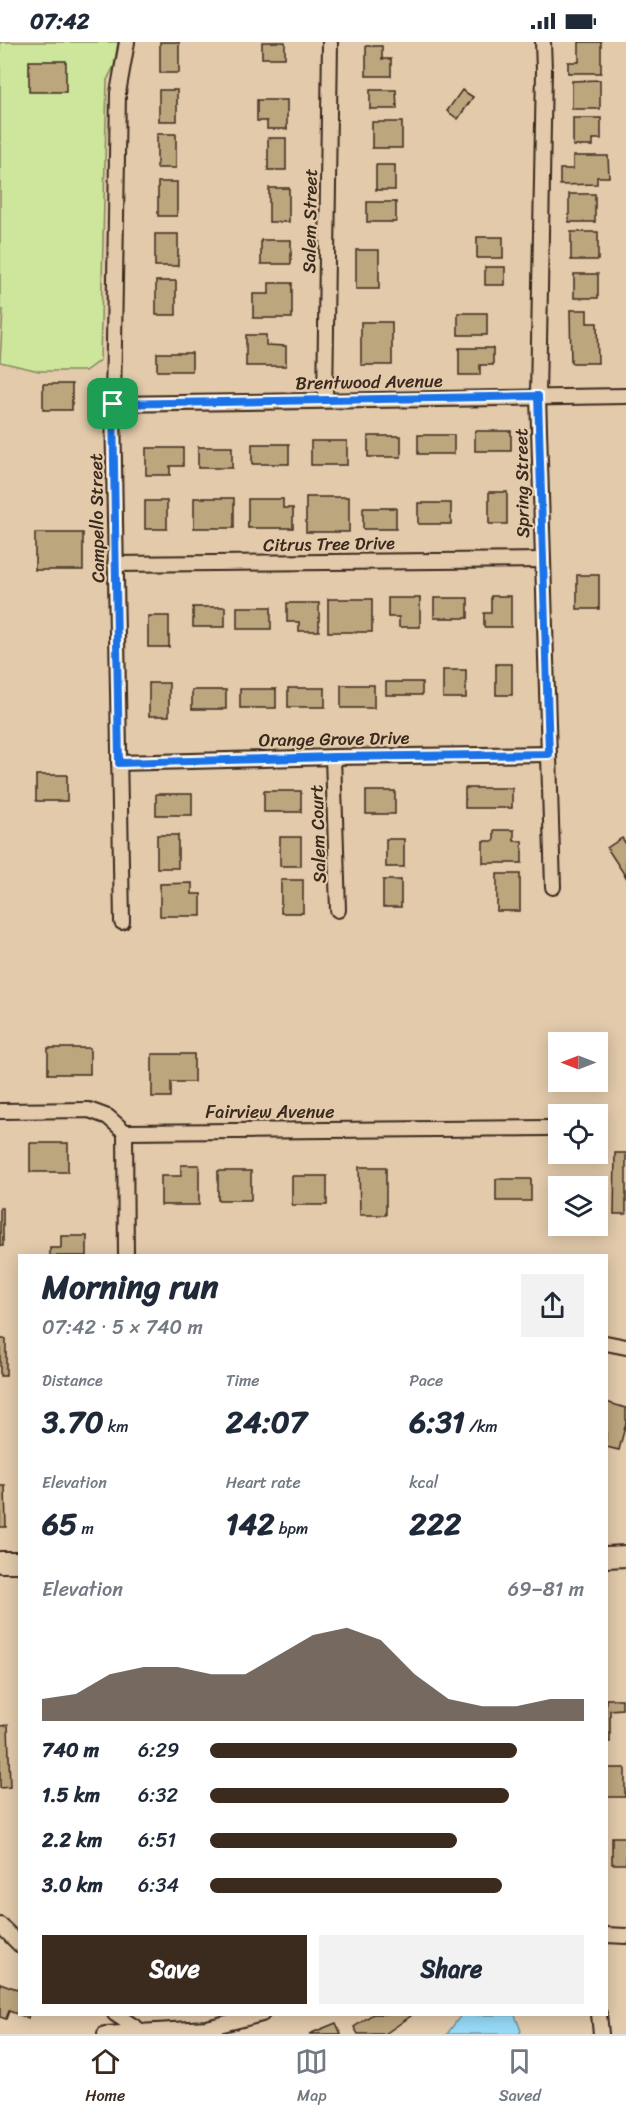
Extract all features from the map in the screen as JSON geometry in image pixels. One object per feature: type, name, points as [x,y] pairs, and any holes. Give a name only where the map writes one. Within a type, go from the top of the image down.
[{"type":"street","name":"Campello Street","points":[[122,922],[113,404],[118,93],[127,42]]},
{"type":"street","name":"Salem Street","points":[[325,400],[330,42]]},
{"type":"street","name":"Spring Street","points":[[543,42],[538,396],[553,887]]},
{"type":"street","name":"Brentwood Avenue","points":[[113,404],[626,396]]},
{"type":"street","name":"Citrus Tree Drive","points":[[115,564],[542,560]]},
{"type":"street","name":"Orange Grove Drive","points":[[119,763],[549,754]]},
{"type":"street","name":"Salem Court","points":[[333,757],[338,910]]},
{"type":"street","points":[[0,1111],[89,1110],[108,1116],[125,1131],[126,1254]]},
{"type":"street","name":"Fairview Avenue","points":[[125,1131],[547,1128]]},
{"type":"street","points":[[608,1343],[626,1347]]},
{"type":"street","points":[[608,1557],[626,1556]]},
{"type":"street","points":[[0,1562],[18,1562]]},
{"type":"street","points":[[0,1925],[18,1943]]},
{"type":"street","points":[[608,1935],[626,1936]]},
{"type":"street","points":[[118,2016],[141,2031]]},
{"type":"street","points":[[105,2034],[207,2028],[254,2016]]},
{"type":"street","points":[[599,2016],[601,2034]]},
{"type":"green space","points":[[0,42],[118,42],[114,66],[107,80],[100,360],[85,371],[39,371],[0,362],[3,310],[0,309]]},
{"type":"water","points":[[460,2016],[515,2016],[521,2031],[519,2034],[447,2034]]},
{"type":"building","points":[[160,42],[179,42],[179,73],[160,73]]},
{"type":"building","points":[[262,42],[285,42],[285,58],[262,58]]},
{"type":"building","points":[[579,42],[601,42],[601,73],[568,73],[568,62],[579,62]]},
{"type":"building","points":[[366,46],[382,46],[382,59],[391,59],[391,76],[366,76]]},
{"type":"building","points":[[29,61],[66,61],[66,92],[29,92]]},
{"type":"building","points":[[600,80],[600,109],[572,109],[572,81]]},
{"type":"building","points":[[159,90],[177,90],[177,121],[159,121]]},
{"type":"building","points":[[370,90],[396,90],[397,109],[370,109]]},
{"type":"building","points":[[462,90],[473,97],[458,119],[447,111]]},
{"type":"building","points":[[257,100],[287,100],[287,129],[267,129],[267,121],[257,121]]},
{"type":"building","points":[[573,118],[601,118],[601,139],[593,139],[593,146],[573,146]]},
{"type":"building","points":[[372,122],[402,122],[402,148],[372,148]]},
{"type":"building","points":[[157,134],[176,134],[176,168],[157,168]]},
{"type":"building","points":[[268,138],[286,138],[286,170],[268,170]]},
{"type":"building","points":[[573,156],[608,156],[609,177],[597,177],[597,184],[560,185],[560,169],[573,169]]},
{"type":"building","points":[[376,165],[395,165],[395,190],[376,190]]},
{"type":"building","points":[[158,182],[177,182],[177,216],[158,216]]},
{"type":"building","points":[[269,188],[289,188],[289,222],[269,222]]},
{"type":"building","points":[[569,194],[595,194],[595,222],[569,222]]},
{"type":"building","points":[[367,202],[396,202],[396,222],[367,222]]},
{"type":"building","points":[[571,232],[598,232],[598,260],[571,260]]},
{"type":"building","points":[[155,234],[178,234],[178,266],[155,266]]},
{"type":"building","points":[[477,237],[503,237],[503,258],[477,258]]},
{"type":"building","points":[[261,240],[291,240],[291,264],[261,264]]},
{"type":"building","points":[[356,250],[379,250],[379,289],[356,289]]},
{"type":"building","points":[[485,267],[505,267],[505,285],[485,285]]},
{"type":"building","points":[[574,274],[598,274],[598,298],[574,298]]},
{"type":"building","points":[[156,281],[176,281],[176,315],[156,315]]},
{"type":"building","points":[[269,283],[292,283],[292,318],[253,318],[253,294],[269,294]]},
{"type":"building","points":[[570,310],[587,310],[587,323],[597,323],[598,363],[571,363]]},
{"type":"building","points":[[458,313],[487,313],[487,335],[458,335]]},
{"type":"building","points":[[361,322],[392,322],[392,365],[361,365]]},
{"type":"building","points":[[246,335],[266,335],[266,345],[286,346],[286,366],[246,366]]},
{"type":"building","points":[[459,348],[493,348],[493,365],[480,365],[480,375],[459,375]]},
{"type":"building","points":[[157,353],[192,353],[192,371],[157,371]]},
{"type":"building","points":[[43,384],[72,384],[72,410],[43,410]]},
{"type":"building","points":[[475,431],[511,431],[511,451],[475,451]]},
{"type":"building","points":[[418,435],[454,435],[454,454],[418,454]]},
{"type":"building","points":[[368,436],[401,436],[401,457],[368,457]]},
{"type":"building","points":[[311,441],[347,441],[347,465],[311,465]]},
{"type":"building","points":[[252,444],[289,444],[289,464],[252,464]]},
{"type":"building","points":[[198,447],[232,447],[232,468],[198,468]]},
{"type":"building","points":[[146,448],[183,448],[183,466],[170,466],[170,475],[146,475]]},
{"type":"building","points":[[489,492],[507,492],[507,524],[489,524]]},
{"type":"building","points":[[306,497],[349,497],[349,532],[306,532]]},
{"type":"building","points":[[194,498],[234,498],[234,528],[194,528]]},
{"type":"building","points":[[248,499],[283,499],[283,508],[293,508],[293,528],[248,528]]},
{"type":"building","points":[[145,501],[167,501],[167,529],[145,529]]},
{"type":"building","points":[[418,503],[451,503],[451,524],[418,524]]},
{"type":"building","points":[[363,508],[396,508],[396,529],[363,529]]},
{"type":"building","points":[[35,533],[83,533],[83,570],[35,570]]},
{"type":"building","points":[[577,575],[599,575],[599,609],[577,609]]},
{"type":"building","points":[[491,596],[511,596],[511,627],[484,627],[484,613],[491,613]]},
{"type":"building","points":[[388,598],[420,598],[420,627],[399,627],[399,617],[388,617]]},
{"type":"building","points":[[434,598],[468,598],[468,618],[434,618]]},
{"type":"building","points":[[328,599],[372,599],[372,632],[328,632]]},
{"type":"building","points":[[287,603],[319,603],[319,631],[299,631],[299,622],[287,622]]},
{"type":"building","points":[[193,607],[225,607],[225,627],[193,627]]},
{"type":"building","points":[[237,607],[271,607],[271,629],[237,629]]},
{"type":"building","points":[[148,616],[169,616],[169,647],[148,647]]},
{"type":"building","points":[[496,664],[512,664],[512,695],[496,695]]},
{"type":"building","points":[[443,670],[466,670],[466,698],[443,698]]},
{"type":"building","points":[[386,682],[422,682],[422,695],[386,695]]},
{"type":"building","points":[[149,683],[169,683],[169,716],[149,716]]},
{"type":"building","points":[[341,685],[374,685],[374,708],[341,708]]},
{"type":"building","points":[[288,688],[325,688],[325,707],[288,707]]},
{"type":"building","points":[[240,689],[276,689],[276,708],[240,708]]},
{"type":"building","points":[[192,690],[226,690],[226,709],[192,709]]},
{"type":"building","points":[[36,775],[67,775],[67,801],[36,801]]},
{"type":"building","points":[[465,788],[512,788],[512,808],[465,808]]},
{"type":"building","points":[[264,791],[301,791],[301,812],[264,812]]},
{"type":"building","points":[[366,791],[395,791],[395,814],[366,814]]},
{"type":"building","points":[[156,794],[192,794],[192,815],[156,815]]},
{"type":"building","points":[[494,830],[514,830],[514,841],[522,841],[522,863],[483,863],[483,841],[494,841]]},
{"type":"building","points":[[157,835],[178,835],[178,868],[157,868]]},
{"type":"building","points":[[280,837],[301,837],[301,866],[280,866]]},
{"type":"building","points":[[622,838],[626,844],[626,877],[607,848]]},
{"type":"building","points":[[386,839],[404,839],[404,867],[386,867]]},
{"type":"building","points":[[497,874],[520,874],[520,911],[497,911]]},
{"type":"building","points":[[281,880],[303,880],[303,913],[281,913]]},
{"type":"building","points":[[383,880],[401,880],[401,907],[383,907]]},
{"type":"building","points":[[192,883],[192,894],[201,894],[201,916],[160,916],[160,884]]},
{"type":"building","points":[[48,1048],[90,1048],[90,1074],[48,1074]]},
{"type":"building","points":[[152,1054],[194,1054],[194,1082],[171,1082],[171,1097],[152,1097]]},
{"type":"building","points":[[30,1143],[68,1143],[68,1172],[30,1172]]},
{"type":"building","points":[[615,1153],[626,1153],[626,1214],[614,1214]]},
{"type":"building","points":[[181,1165],[199,1165],[199,1205],[161,1205],[161,1176],[181,1176]]},
{"type":"building","points":[[359,1167],[386,1167],[386,1215],[360,1215]]},
{"type":"building","points":[[218,1171],[251,1171],[251,1200],[218,1200]]},
{"type":"building","points":[[292,1176],[327,1176],[327,1205],[292,1205]]},
{"type":"building","points":[[496,1179],[531,1179],[531,1201],[496,1201]]},
{"type":"building","points":[[0,1208],[3,1208],[3,1246],[0,1246]]},
{"type":"building","points":[[61,1236],[87,1236],[87,1254],[50,1254],[50,1248],[61,1248]]},
{"type":"building","points":[[0,1339],[6,1339],[6,1376],[0,1376]]},
{"type":"building","points":[[608,1403],[626,1408],[626,1423],[619,1450],[608,1447]]},
{"type":"building","points":[[0,1486],[5,1486],[6,1527],[0,1527]]},
{"type":"building","points":[[608,1699],[622,1699],[622,1709],[610,1710],[610,1742],[608,1742]]},
{"type":"building","points":[[8,1725],[10,1787],[0,1788],[0,1726]]},
{"type":"building","points":[[608,1768],[625,1768],[625,1797],[608,1797]]},
{"type":"building","points":[[612,1837],[626,1837],[626,1864],[612,1864]]},
{"type":"building","points":[[0,1983],[18,1989],[18,2014],[9,2011],[6,2019],[0,2017]]},
{"type":"building","points":[[370,2016],[411,2016],[385,2034],[358,2034],[354,2027]]},
{"type":"building","points":[[336,2023],[341,2034],[309,2034]]},
{"type":"route","points":[[538,396],[549,754],[119,763],[113,404],[538,396]]}]
